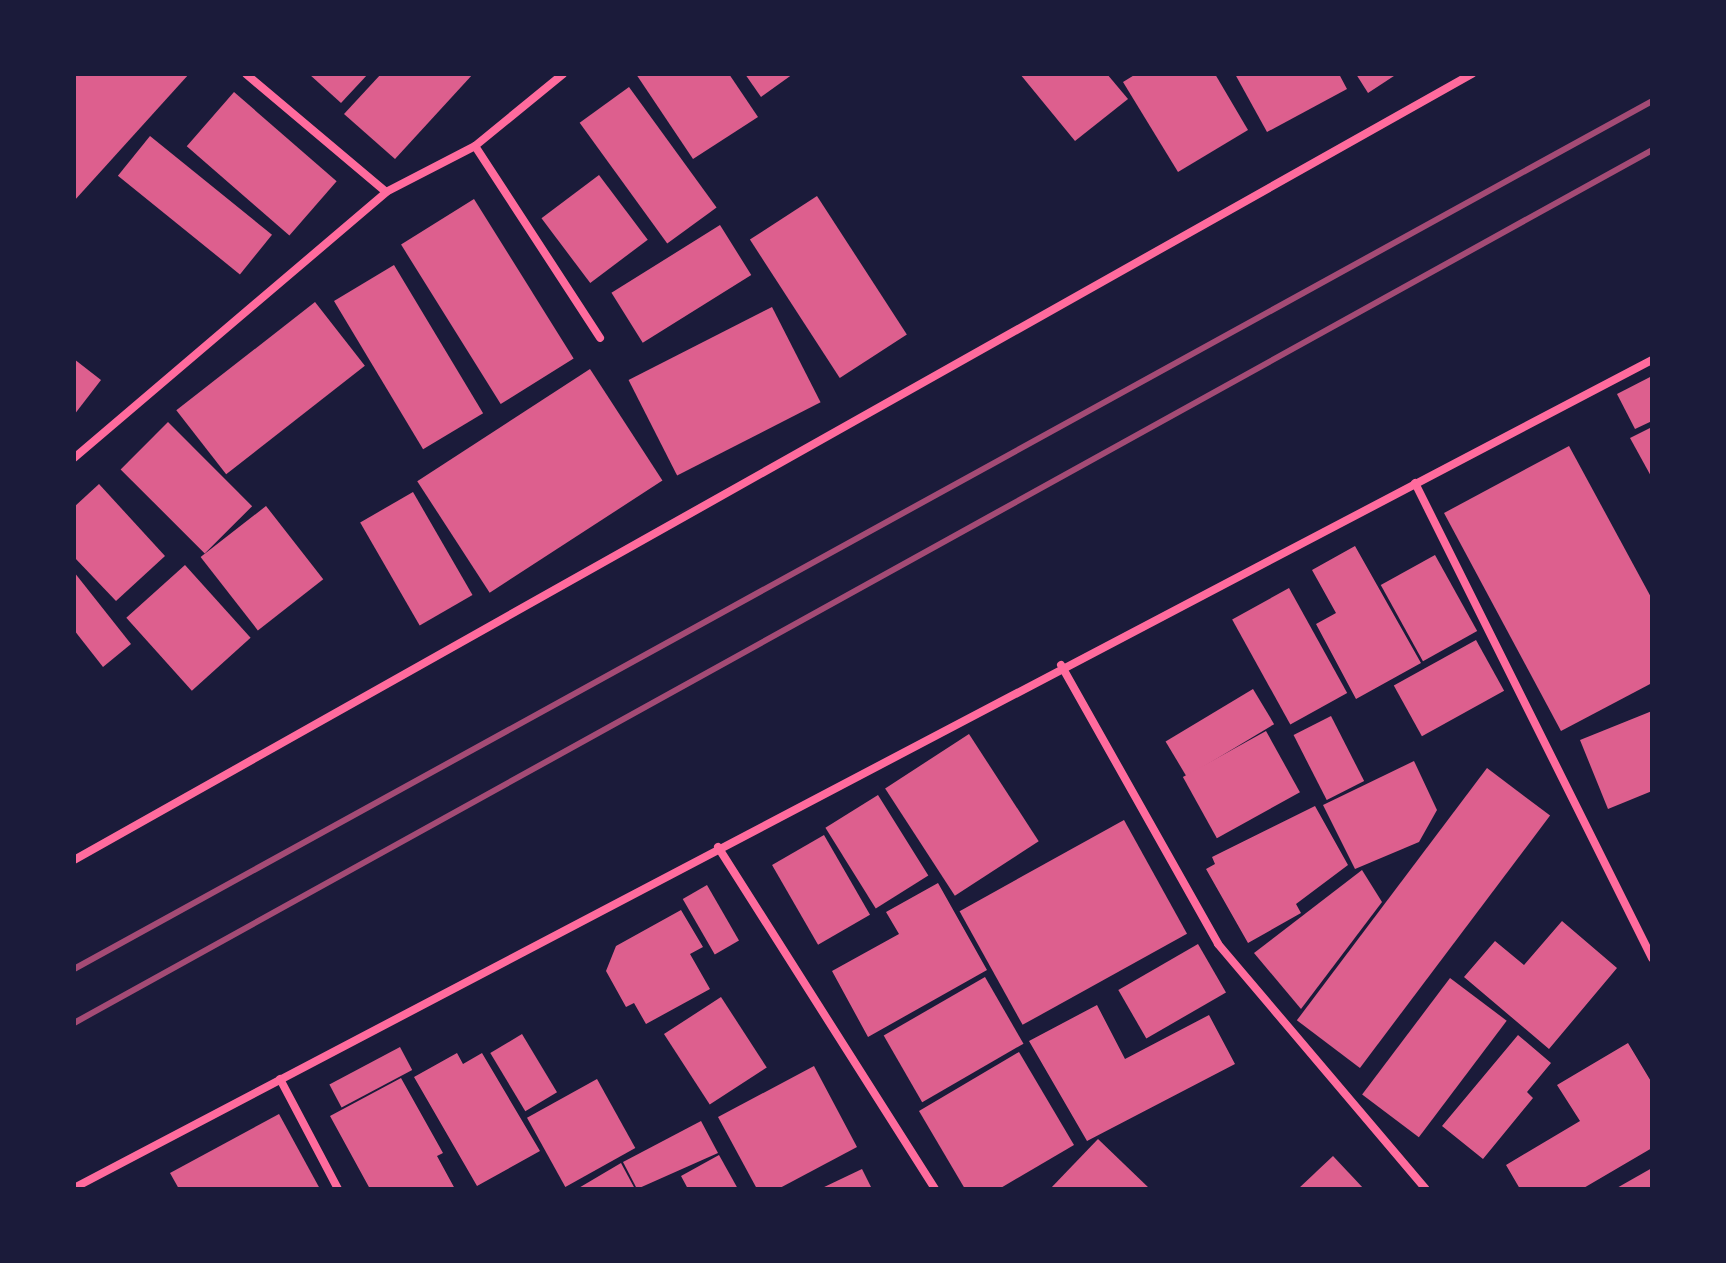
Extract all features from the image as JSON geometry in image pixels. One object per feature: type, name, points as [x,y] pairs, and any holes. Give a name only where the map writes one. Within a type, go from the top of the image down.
[{"type":"street","points":[[246,74],[386,192]]},
{"type":"street","points":[[74,458],[386,192],[475,146],[563,74]]},
{"type":"street","points":[[74,860],[1472,74]]},
{"type":"street","points":[[475,146],[600,338]]},
{"type":"street","points":[[74,1188],[1061,665],[1652,360]]},
{"type":"street","points":[[1415,483],[1652,958]]},
{"type":"street","points":[[1061,665],[1218,944],[1426,1189]]},
{"type":"street","points":[[718,847],[935,1189]]},
{"type":"street","points":[[280,1079],[338,1189]]},
{"type":"building","points":[[74,74],[189,74],[74,201]]},
{"type":"building","points":[[309,74],[368,74],[341,103]]},
{"type":"building","points":[[381,74],[473,74],[395,159],[344,114]]},
{"type":"building","points":[[636,74],[729,74],[758,117],[693,159]]},
{"type":"building","points":[[745,74],[793,74],[761,97]]},
{"type":"building","points":[[1020,74],[1107,74],[1128,99],[1075,141]]},
{"type":"building","points":[[1136,74],[1215,74],[1248,130],[1178,172],[1123,82]]},
{"type":"building","points":[[1235,74],[1339,74],[1347,89],[1267,132]]},
{"type":"building","points":[[1356,74],[1397,74],[1368,93]]},
{"type":"building","points":[[629,87],[717,208],[667,243],[580,123]]},
{"type":"building","points":[[234,92],[337,181],[289,236],[187,146]]},
{"type":"building","points":[[150,136],[272,235],[240,274],[118,176]]},
{"type":"building","points":[[599,175],[648,240],[590,283],[541,218]]},
{"type":"building","points":[[817,196],[907,334],[840,378],[750,240]]},
{"type":"building","points":[[474,199],[574,358],[501,404],[401,245]]},
{"type":"building","points":[[720,225],[751,275],[643,343],[611,293]]},
{"type":"building","points":[[394,265],[483,413],[423,449],[334,301]]},
{"type":"building","points":[[315,302],[365,366],[226,474],[176,410]]},
{"type":"building","points":[[772,307],[821,402],[677,475],[629,380]]},
{"type":"building","points":[[74,359],[101,380],[74,415]]},
{"type":"building","points":[[590,369],[662,481],[490,593],[417,481]]},
{"type":"building","points":[[1652,376],[1652,421],[1635,429],[1617,394]]},
{"type":"building","points":[[168,422],[252,506],[205,554],[121,469]]},
{"type":"building","points":[[1652,427],[1652,478],[1630,438]]},
{"type":"building","points":[[1569,446],[1652,599],[1652,683],[1561,731],[1444,513]]},
{"type":"building","points":[[99,484],[165,556],[116,601],[74,557],[74,507]]},
{"type":"building","points":[[413,492],[472,595],[420,626],[360,522]]},
{"type":"building","points":[[266,506],[323,579],[258,630],[201,557]]},
{"type":"building","points":[[1355,546],[1421,663],[1356,699],[1316,624],[1336,613],[1312,570]]},
{"type":"building","points":[[1435,555],[1477,631],[1423,661],[1381,585]]},
{"type":"building","points":[[185,565],[251,638],[192,691],[126,618]]},
{"type":"building","points":[[74,572],[131,644],[103,667],[74,630]]},
{"type":"building","points":[[1289,588],[1347,693],[1290,724],[1232,620]]},
{"type":"building","points":[[1476,640],[1504,691],[1422,736],[1394,686]]},
{"type":"building","points":[[1253,689],[1274,724],[1187,777],[1166,742]]},
{"type":"building","points":[[1652,711],[1652,791],[1608,809],[1580,740]]},
{"type":"building","points":[[1331,716],[1364,781],[1327,800],[1294,735]]},
{"type":"building","points":[[1266,731],[1300,792],[1217,838],[1183,777]]},
{"type":"building","points":[[969,734],[1039,841],[955,896],[885,788]]},
{"type":"building","points":[[1414,761],[1437,810],[1419,842],[1355,869],[1323,805]]},
{"type":"building","points":[[1487,768],[1550,816],[1360,1068],[1297,1020]]},
{"type":"building","points":[[878,795],[928,876],[876,908],[825,828]]},
{"type":"building","points":[[1315,806],[1348,865],[1296,904],[1301,913],[1248,943],[1206,869],[1215,864],[1212,857]]},
{"type":"building","points":[[1124,820],[1187,934],[1023,1025],[960,911]]},
{"type":"building","points":[[824,835],[870,915],[818,945],[772,865]]},
{"type":"building","points":[[1362,870],[1382,902],[1301,1009],[1254,953]]},
{"type":"building","points":[[938,883],[987,970],[868,1037],[832,971],[899,934],[886,912]]},
{"type":"building","points":[[707,885],[739,940],[715,954],[683,899]]},
{"type":"building","points":[[681,910],[703,947],[690,954],[710,989],[646,1024],[634,1003],[626,1007],[606,971],[616,946]]},
{"type":"building","points":[[1562,921],[1617,968],[1549,1049],[1464,977],[1495,941],[1524,965]]},
{"type":"building","points":[[1198,944],[1226,992],[1146,1038],[1118,990]]},
{"type":"building","points":[[985,977],[1024,1044],[922,1102],[884,1036]]},
{"type":"building","points":[[1450,978],[1507,1021],[1419,1137],[1362,1095]]},
{"type":"building","points":[[721,997],[767,1067],[710,1104],[664,1034]]},
{"type":"building","points":[[1097,1005],[1125,1059],[1209,1015],[1235,1064],[1087,1141],[1029,1041]]},
{"type":"building","points":[[522,1034],[557,1092],[525,1111],[490,1053]]},
{"type":"building","points":[[1518,1035],[1551,1063],[1527,1092],[1533,1098],[1483,1159],[1442,1126]]},
{"type":"building","points":[[1628,1043],[1652,1083],[1652,1148],[1582,1189],[1520,1189],[1506,1165],[1580,1121],[1557,1085]]},
{"type":"building","points":[[400,1047],[412,1070],[342,1108],[329,1085]]},
{"type":"building","points":[[1019,1052],[1074,1145],[999,1189],[965,1189],[919,1111]]},
{"type":"building","points":[[457,1053],[463,1064],[482,1053],[540,1151],[477,1186],[414,1077]]},
{"type":"building","points":[[814,1066],[857,1147],[778,1189],[757,1189],[718,1117]]},
{"type":"building","points":[[401,1078],[443,1153],[437,1156],[455,1189],[370,1189],[330,1116]]},
{"type":"building","points":[[597,1079],[635,1148],[565,1187],[527,1118]]},
{"type":"building","points":[[279,1114],[320,1189],[179,1189],[170,1173]]},
{"type":"building","points":[[701,1121],[718,1153],[637,1189],[623,1162]]},
{"type":"building","points":[[1098,1139],[1150,1189],[1050,1189]]},
{"type":"building","points":[[719,1155],[738,1189],[688,1189],[681,1176]]},
{"type":"building","points":[[1333,1156],[1364,1189],[1298,1189]]},
{"type":"building","points":[[621,1163],[635,1189],[577,1189]]},
{"type":"building","points":[[1652,1168],[1652,1189],[1615,1189]]},
{"type":"building","points":[[862,1169],[872,1189],[820,1189]]},
{"type":"railway","points":[[74,969],[1652,101]]},
{"type":"railway","points":[[74,1023],[1652,150]]}]
